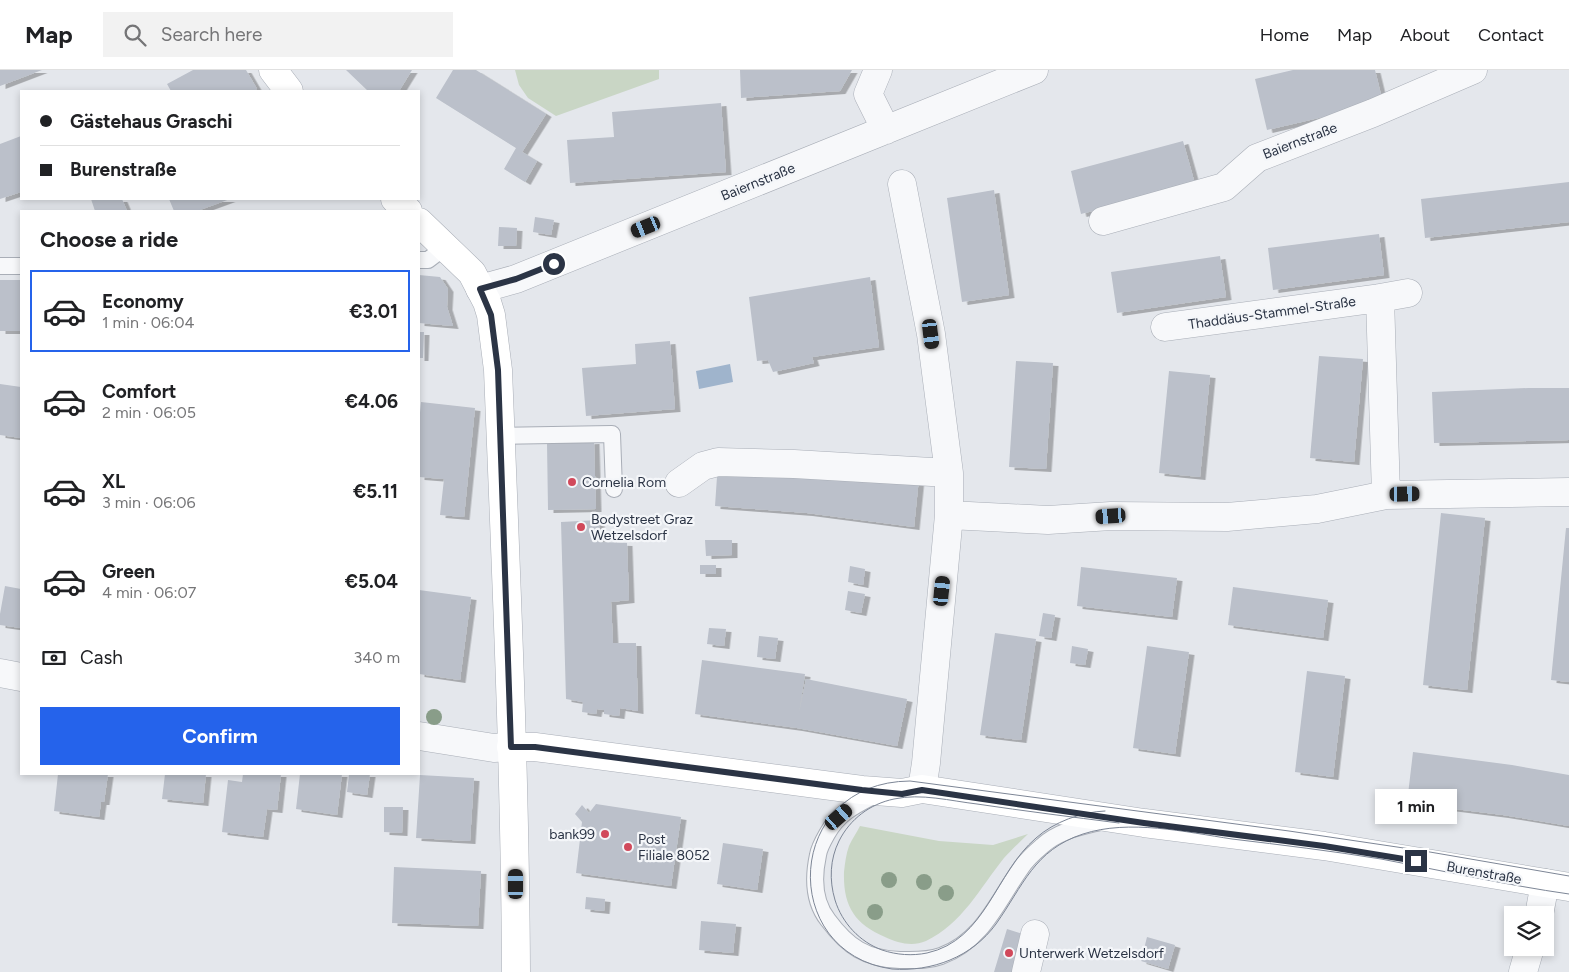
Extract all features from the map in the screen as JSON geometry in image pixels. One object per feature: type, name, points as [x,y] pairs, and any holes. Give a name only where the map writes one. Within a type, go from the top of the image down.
[{"type":"street","points":[[273,70],[288,90]]},
{"type":"street","points":[[878,70],[868,94],[886,130]]},
{"type":"street","name":"Baiernstraße","points":[[480,289],[526,275],[1034,70]]},
{"type":"street","name":"Baiernstraße","points":[[1103,221],[1224,187],[1257,158],[1374,113],[1473,70]]},
{"type":"street","points":[[902,184],[931,334],[949,473],[949,515],[922,790]]},
{"type":"street","points":[[396,200],[407,210]]},
{"type":"street","points":[[420,223],[472,273],[491,315],[494,333],[498,370],[516,866],[516,972]]},
{"type":"street","name":"Thaddäus-Stammel-Straße","points":[[1165,327],[1380,298],[1408,292]]},
{"type":"street","points":[[1380,298],[1386,495]]},
{"type":"street","points":[[679,483],[703,466],[718,462],[794,464],[949,473]]},
{"type":"street","points":[[949,515],[1048,520],[1111,516],[1227,517],[1317,509],[1386,495],[1569,492]]},
{"type":"street","points":[[0,673],[20,677]]},
{"type":"street","name":"Burenstraße","points":[[420,736],[494,748],[535,747],[862,790],[902,794],[922,790],[1324,846],[1557,885]]},
{"type":"street","points":[[1544,906],[1557,885]]},
{"type":"street","points":[[1026,972],[1035,934]]},
{"type":"street","points":[[1523,972],[1528,956]]},
{"type":"lane","points":[[420,260],[428,260],[445,247]]},
{"type":"lane","points":[[0,266],[20,266]]},
{"type":"lane","points":[[500,436],[612,434],[614,489]]},
{"type":"lane","points":[[883,791],[850,808],[833,822],[818,854],[815,878],[816,895],[820,909],[843,938],[866,955],[892,960],[922,960],[942,956],[963,944],[981,928],[1021,866],[1043,844],[1068,830],[1117,818]]},
{"type":"green space","points":[[515,70],[659,70],[659,79],[556,116],[528,98],[519,85]]},
{"type":"green space","points":[[860,826],[939,841],[993,845],[1028,834],[1004,858],[970,904],[950,925],[926,941],[905,944],[885,937],[865,926],[852,912],[848,904],[844,884],[845,862],[849,846]]},
{"type":"water","points":[[730,364],[733,382],[699,389],[696,371]]},
{"type":"building","points":[[0,70],[42,70],[0,86]]},
{"type":"building","points":[[193,70],[246,70],[257,89],[170,90],[167,84]]},
{"type":"building","points":[[346,70],[412,70],[400,90],[367,90]]},
{"type":"building","points":[[453,70],[476,70],[546,114],[522,152],[537,161],[525,182],[504,169],[516,148],[436,98]]},
{"type":"building","points":[[740,70],[852,70],[840,91],[741,98]]},
{"type":"building","points":[[1293,70],[1375,70],[1383,103],[1267,130],[1255,79]]},
{"type":"building","points":[[721,103],[726,172],[570,183],[567,140],[614,137],[612,112]]},
{"type":"building","points":[[20,136],[20,192],[0,199],[0,144]]},
{"type":"building","points":[[1183,141],[1195,184],[1081,214],[1071,171]]},
{"type":"building","points":[[1569,182],[1569,222],[1425,238],[1421,199]]},
{"type":"building","points":[[994,190],[1009,295],[962,302],[947,198]]},
{"type":"building","points":[[91,200],[122,200],[127,210],[95,210]]},
{"type":"building","points":[[169,200],[227,200],[200,210],[174,210]]},
{"type":"building","points":[[535,217],[554,220],[551,235],[533,232]]},
{"type":"building","points":[[499,227],[517,228],[516,246],[498,246]]},
{"type":"building","points":[[1379,234],[1384,275],[1273,290],[1268,248]]},
{"type":"building","points":[[1220,256],[1226,297],[1117,313],[1111,272]]},
{"type":"building","points":[[420,275],[440,277],[448,289],[447,307],[453,326],[420,323]]},
{"type":"building","points":[[870,277],[879,347],[812,357],[814,363],[773,372],[768,360],[757,361],[749,297]]},
{"type":"building","points":[[0,280],[20,280],[20,331],[0,331]]},
{"type":"building","points":[[420,332],[424,332],[423,358],[420,358]]},
{"type":"building","points":[[670,341],[675,409],[586,416],[582,368],[636,364],[635,344]]},
{"type":"building","points":[[1319,356],[1363,359],[1354,462],[1310,458]]},
{"type":"building","points":[[1016,361],[1053,363],[1046,469],[1009,467]]},
{"type":"building","points":[[1169,371],[1210,375],[1200,477],[1159,473]]},
{"type":"building","points":[[0,384],[20,387],[20,438],[0,435]]},
{"type":"building","points":[[1569,388],[1569,440],[1434,443],[1432,392]]},
{"type":"building","points":[[421,402],[475,408],[464,517],[440,515],[444,479],[420,477]]},
{"type":"building","name":"Cornelia Rom","points":[[594,441],[596,509],[548,510],[547,443]]},
{"type":"building","points":[[718,462],[919,478],[914,527],[807,513],[715,506]]},
{"type":"building","points":[[1441,513],[1485,518],[1467,690],[1423,685]]},
{"type":"building","points":[[599,520],[600,542],[627,543],[629,600],[611,602],[613,643],[636,643],[638,711],[620,708],[619,716],[604,714],[604,710],[597,709],[596,714],[582,712],[583,702],[566,699],[561,522]]},
{"type":"building","points":[[1566,528],[1569,528],[1569,682],[1551,680]]},
{"type":"building","points":[[705,540],[732,540],[732,555],[706,556]]},
{"type":"building","points":[[700,565],[716,565],[716,574],[700,574]]},
{"type":"building","points":[[850,566],[865,569],[863,585],[848,582]]},
{"type":"building","points":[[1081,567],[1177,578],[1172,617],[1077,606]]},
{"type":"building","points":[[5,586],[20,589],[20,628],[0,625]]},
{"type":"building","points":[[1233,587],[1328,600],[1323,638],[1228,625]]},
{"type":"building","points":[[420,590],[471,597],[460,680],[420,674]]},
{"type":"building","points":[[848,591],[865,594],[861,613],[845,610]]},
{"type":"building","points":[[1043,613],[1055,615],[1051,638],[1039,636]]},
{"type":"building","points":[[709,628],[726,629],[724,646],[707,644]]},
{"type":"building","points":[[995,633],[1036,639],[1021,740],[980,735]]},
{"type":"building","points":[[759,636],[778,638],[775,659],[757,657]]},
{"type":"building","points":[[1072,646],[1088,649],[1085,665],[1070,663]]},
{"type":"building","points":[[1147,646],[1189,652],[1175,754],[1133,748]]},
{"type":"building","points":[[702,660],[805,674],[799,713],[806,679],[907,699],[897,746],[797,728],[695,714]]},
{"type":"building","points":[[1307,671],[1345,676],[1333,777],[1295,772]]},
{"type":"building","points":[[1413,752],[1512,765],[1569,775],[1569,826],[1503,815],[1407,803]]},
{"type":"building","points":[[58,775],[108,775],[104,802],[101,802],[99,817],[54,811]]},
{"type":"building","points":[[165,775],[206,775],[203,803],[162,799]]},
{"type":"building","points":[[243,775],[281,775],[277,810],[267,809],[263,837],[222,832],[228,780],[242,782]]},
{"type":"building","points":[[300,775],[342,775],[337,815],[296,809]]},
{"type":"building","points":[[349,775],[370,775],[367,795],[347,792]]},
{"type":"building","points":[[420,775],[474,778],[470,841],[416,838]]},
{"type":"building","name":"Post Filiale 8052","points":[[596,804],[681,817],[671,886],[576,873],[582,822],[575,814],[582,805],[589,813]]},
{"type":"building","points":[[384,807],[403,807],[402,833],[384,832]]},
{"type":"building","points":[[723,843],[763,849],[757,890],[717,884]]},
{"type":"building","points":[[394,867],[481,871],[478,926],[392,923]]},
{"type":"building","points":[[586,897],[605,899],[604,911],[585,909]]},
{"type":"building","points":[[701,921],[736,924],[733,953],[699,950]]},
{"type":"building","name":"Unterwerk Wetzelsdorf","points":[[1007,929],[1023,934],[1012,972],[994,972]]},
{"type":"building","points":[[1147,937],[1175,945],[1168,969],[1141,961]]},
{"type":"tram line","points":[[1569,876],[1424,851],[1289,831],[910,781],[868,789],[838,809],[819,837],[811,869],[814,903],[829,933],[855,956],[892,969],[922,968],[936,965],[963,954],[986,936],[1031,871],[1053,849],[1083,834],[1119,827],[1177,830],[1344,853],[1569,894]]},
{"type":"tram line","points":[[1105,811],[1087,813],[1077,816],[1068,819],[1043,832],[1022,852],[977,920],[947,946],[927,953],[899,954],[882,950],[866,942],[847,924],[835,900],[831,870],[839,841],[855,819],[885,801],[904,797],[936,798],[1030,812],[1066,816],[1084,818],[1119,823]]},
{"type":"place","name":"Cornelia Rom","points":[[572,482]]},
{"type":"place","name":"Bodystreet Graz Wetzelsdorf","points":[[581,527]]},
{"type":"place","name":"bank99","points":[[605,834]]},
{"type":"place","name":"Post Filiale 8052","points":[[628,847]]},
{"type":"place","name":"Unterwerk Wetzelsdorf","points":[[1009,953]]},
{"type":"route","points":[[554,264],[502,284],[480,289],[491,315],[498,370],[511,747],[535,747],[862,790],[902,794],[922,790],[1144,823],[1324,846],[1416,861]]}]
